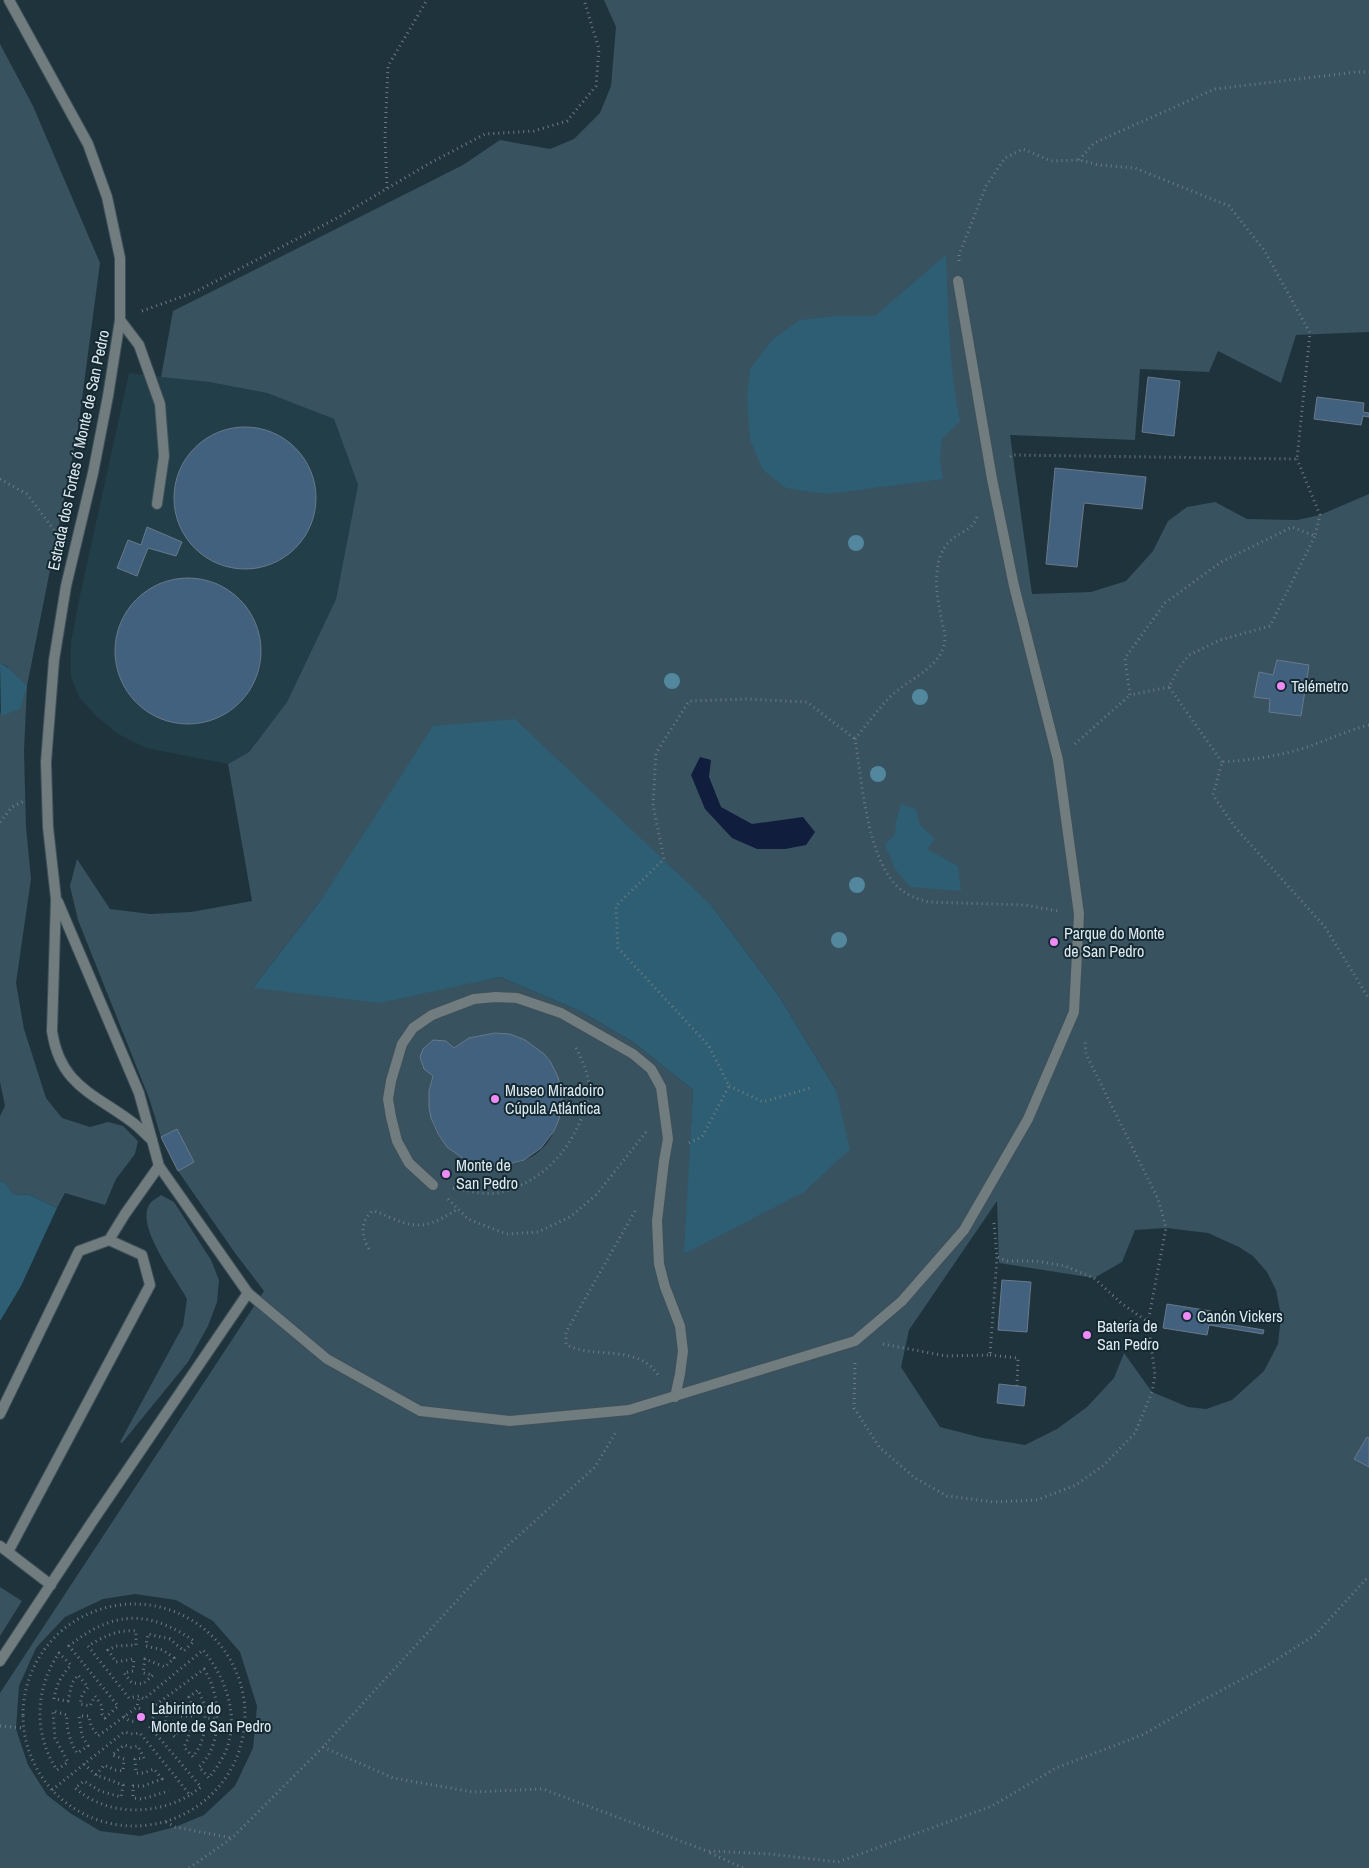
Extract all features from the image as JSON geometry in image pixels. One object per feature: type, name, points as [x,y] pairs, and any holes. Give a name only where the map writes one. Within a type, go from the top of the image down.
[{"type":"street","name":"Estrada dos Fortes ó Monte de San Pedro","points":[[10,0],[88,144],[107,197],[120,258],[120,320],[108,396],[93,473],[66,586],[54,660],[46,762],[48,827],[56,899],[52,1022],[54,1049],[60,1061],[76,1082],[87,1092],[132,1122],[152,1140]]},
{"type":"street","points":[[152,1140],[160,1166],[248,1293],[327,1359],[420,1411],[510,1421],[629,1410],[855,1341],[902,1301],[964,1230],[989,1188],[1028,1119],[1074,1012],[1079,914],[1058,760],[1014,586],[992,479],[958,281]]},
{"type":"street","points":[[120,320],[139,346],[160,404],[164,456],[157,504]]},
{"type":"street","name":"Estrada dos Fortes ó Monte de San Pedro","points":[[56,899],[139,1093],[152,1140]]},
{"type":"street","points":[[433,1185],[409,1163],[397,1141],[390,1117],[388,1099],[391,1081],[402,1044],[413,1028],[432,1015],[474,999],[496,996],[517,998],[561,1013],[633,1054],[651,1069],[661,1087],[668,1139],[657,1221],[659,1264],[665,1287],[680,1326],[683,1351],[675,1397]]},
{"type":"street","points":[[0,1414],[79,1251],[109,1240],[125,1214],[160,1166]]},
{"type":"street","points":[[51,1585],[4,1549],[150,1285],[142,1255],[109,1240]]},
{"type":"street","points":[[0,1661],[248,1293]]},
{"type":"path","points":[[387,188],[385,137],[388,66],[427,0]]},
{"type":"path","points":[[120,320],[195,292],[339,217],[430,162],[485,134],[534,131],[567,121],[596,86],[599,49],[584,0]]},
{"type":"path","points":[[1079,160],[1094,143],[1215,89],[1369,72]]},
{"type":"path","points":[[958,281],[959,255],[986,186],[1005,158],[1024,149],[1051,161],[1079,160],[1099,165],[1135,168],[1229,206],[1264,250],[1310,333],[1297,459],[1320,515],[1315,536],[1270,626],[1220,640],[1189,656],[1178,670],[1169,687]]},
{"type":"path","points":[[992,479],[1012,455],[1297,459]]},
{"type":"path","points":[[0,479],[27,494],[57,534]]},
{"type":"path","points":[[855,739],[891,696],[929,667],[942,649],[945,638],[935,585],[939,560],[944,547],[953,537],[974,524],[978,515]]},
{"type":"path","points":[[1130,694],[1126,658],[1166,602],[1221,562],[1292,527],[1315,536]]},
{"type":"path","points":[[1058,760],[1130,694],[1169,687]]},
{"type":"path","points":[[1169,687],[1222,762]]},
{"type":"path","points":[[810,1088],[796,1090],[763,1102],[729,1086],[709,1046],[618,948],[616,906],[664,859],[653,805],[656,753],[689,701],[748,699],[806,702],[855,739],[875,847],[889,877],[900,889],[914,898],[928,902],[1025,906],[1079,914]]},
{"type":"path","points":[[1222,762],[1251,760],[1309,746],[1369,724]]},
{"type":"path","points":[[1222,762],[1213,796],[1234,826],[1325,927],[1369,999]]},
{"type":"path","points":[[0,822],[12,807],[28,799],[46,797]]},
{"type":"path","points":[[1017,1386],[1018,1358],[990,1355],[946,1356],[905,1347],[855,1341],[854,1408],[880,1448],[915,1478],[947,1496],[994,1502],[1037,1500],[1076,1485],[1104,1465],[1135,1433],[1152,1392],[1154,1375],[1148,1322],[1166,1228],[1158,1199],[1086,1054],[1084,1027],[1074,1012]]},
{"type":"path","points":[[433,1185],[481,1193],[503,1192],[529,1181],[548,1168],[562,1153],[580,1123],[589,1091],[588,1075],[561,1013]]},
{"type":"path","points":[[433,1185],[468,1219],[506,1234],[538,1232],[570,1217],[597,1194],[650,1126],[668,1139],[686,1145],[702,1136],[729,1086]]},
{"type":"path","points":[[989,1188],[993,1206],[997,1257],[990,1355]]},
{"type":"path","points":[[639,1204],[566,1332],[566,1344],[574,1350],[616,1352],[642,1361],[655,1371],[662,1383],[659,1402]]},
{"type":"path","points":[[369,1249],[365,1241],[363,1226],[364,1219],[372,1211],[408,1224],[421,1226],[439,1220],[458,1209]]},
{"type":"path","points":[[997,1257],[1007,1261],[1036,1261],[1065,1266],[1094,1278],[1121,1303],[1148,1322]]},
{"type":"path","points":[[189,1868],[232,1838],[323,1747],[504,1549],[595,1467],[629,1410]]},
{"type":"path","points":[[707,1851],[770,1854],[838,1862],[992,1806],[1056,1768],[1142,1735],[1265,1667],[1315,1635],[1369,1576]]},
{"type":"path","points":[[150,1603],[178,1611],[207,1629],[230,1656],[240,1675],[246,1708],[243,1740],[235,1765],[222,1784],[195,1809],[165,1822],[143,1826],[111,1824],[86,1816],[64,1802],[52,1790],[34,1765],[26,1745],[23,1728],[23,1700],[30,1676],[42,1652],[62,1629],[83,1615],[115,1604],[150,1603]]},
{"type":"path","points":[[84,1764],[96,1775],[123,1786],[122,1797],[100,1791],[84,1781],[75,1788],[83,1796],[106,1807],[120,1810],[149,1809],[175,1803],[190,1795],[201,1786],[150,1727],[154,1715],[153,1707],[204,1669],[216,1695],[218,1719],[205,1718],[205,1706],[198,1690],[189,1697],[192,1704],[192,1716],[178,1716],[179,1710],[176,1706],[166,1713],[167,1718],[164,1727],[175,1737],[179,1727],[190,1729],[188,1740],[184,1747],[193,1757],[200,1746],[204,1730],[216,1732],[215,1742],[210,1754],[199,1768],[209,1778],[221,1762],[228,1747],[231,1713],[224,1680],[203,1650],[144,1699],[139,1696],[128,1698],[88,1646],[121,1631],[136,1631],[136,1645],[116,1646],[108,1650],[116,1662],[134,1659],[133,1670],[124,1673],[132,1683],[143,1684],[153,1675],[143,1673],[145,1659],[165,1667],[174,1658],[163,1650],[146,1646],[148,1634],[170,1640],[184,1651],[194,1641],[164,1623],[140,1619],[121,1619],[91,1629],[69,1646],[118,1706],[105,1718],[102,1714],[102,1706],[95,1696],[90,1706],[80,1704],[82,1695],[88,1687],[78,1675],[72,1683],[68,1701],[54,1699],[60,1678],[71,1665],[59,1653],[51,1664],[40,1707],[40,1725],[49,1757],[57,1770],[68,1762],[55,1738],[53,1711],[67,1714],[66,1726],[78,1753],[88,1746],[82,1736],[79,1716],[89,1716],[91,1726],[98,1736],[137,1706],[139,1696]]},
{"type":"path","points":[[124,1716],[133,1722],[139,1720],[142,1710],[137,1706]]},
{"type":"path","points":[[0,1726],[23,1728]]},
{"type":"path","points":[[52,1790],[124,1732],[140,1733],[190,1795]]},
{"type":"path","points":[[96,1775],[104,1765],[123,1771],[124,1759],[112,1755],[124,1745],[138,1746],[144,1758],[135,1759],[136,1773],[144,1773],[154,1769],[162,1779],[143,1786],[133,1786],[133,1798],[142,1799],[169,1791]]},
{"type":"path","points":[[323,1747],[393,1778],[473,1792],[543,1789],[707,1851],[743,1868]]},
{"type":"path","points":[[165,1822],[175,1827],[232,1838]]},
{"type":"shaded area","name":"Parque do Monte de San Pedro","points":[[604,0],[1369,0],[1369,332],[1296,335],[1281,383],[1218,351],[1209,372],[1140,369],[1135,440],[1010,435],[1032,594],[1091,592],[1126,581],[1153,551],[1168,521],[1187,507],[1215,502],[1247,519],[1297,520],[1320,515],[1369,494],[1369,1868],[0,1868],[0,1693],[264,1291],[178,1171],[161,1137],[149,1098],[78,920],[70,886],[77,859],[110,909],[150,914],[191,912],[252,901],[228,764],[249,752],[287,702],[336,599],[358,485],[334,419],[267,393],[209,382],[161,377],[173,311],[463,165],[500,140],[550,149],[574,139],[600,113],[611,86],[616,27]],"holes":[[[323,897],[712,906],[779,996],[836,1090],[685,1254],[693,1090],[633,1042],[580,1011],[500,977],[437,989],[253,988]],[[495,1033],[523,1040],[538,1049],[550,1063],[559,1080],[562,1096],[554,1131],[546,1145],[534,1155],[521,1162],[490,1165],[474,1162],[460,1156],[441,1139],[432,1122],[429,1104],[433,1076],[424,1068],[421,1058],[422,1053],[433,1041],[446,1041],[454,1048],[469,1038]],[[997,1201],[999,1263],[1094,1278],[1122,1262],[1135,1230],[1166,1228],[1208,1233],[1239,1247],[1253,1256],[1267,1272],[1276,1290],[1281,1316],[1278,1344],[1264,1371],[1232,1400],[1206,1409],[1188,1407],[1152,1392],[1124,1353],[1114,1378],[1087,1407],[1057,1429],[1025,1445],[983,1438],[940,1427],[901,1367],[909,1330]],[[135,1594],[176,1600],[213,1621],[240,1652],[257,1706],[253,1748],[235,1786],[204,1815],[175,1827],[140,1836],[100,1831],[70,1813],[47,1795],[28,1765],[16,1729],[19,1686],[36,1648],[65,1617],[103,1599]]]},
{"type":"shaded area","points":[[0,44],[33,106],[100,263],[78,429],[27,686],[24,751],[26,827],[31,879],[16,983],[24,1029],[46,1098],[62,1118],[90,1127],[108,1122],[123,1126],[138,1141],[135,1154],[116,1179],[105,1205],[65,1193],[57,1208],[30,1195],[13,1194],[6,1183],[0,1181],[0,1116],[5,1106],[0,1082],[0,716],[8,667],[0,663]]},
{"type":"shaded area","points":[[946,255],[951,359],[960,421],[942,439],[940,459],[943,479],[827,494],[786,488],[763,470],[750,440],[747,398],[750,369],[773,339],[800,320],[836,316],[875,316]]},
{"type":"shaded area","points":[[129,373],[209,382],[267,393],[334,419],[358,485],[336,599],[287,702],[249,752],[228,764],[146,748],[118,734],[96,716],[79,697],[71,677],[71,642],[79,600]]},
{"type":"shaded area","points":[[0,663],[27,686],[20,709],[1,716]]},
{"type":"shaded area","points":[[515,719],[712,906],[779,996],[836,1090],[850,1149],[804,1192],[684,1254],[693,1090],[633,1042],[580,1011],[500,977],[379,1003],[253,988],[323,897],[433,726]]},
{"type":"shaded area","points":[[700,757],[711,760],[709,777],[721,807],[752,824],[803,817],[815,832],[806,845],[785,849],[757,849],[732,838],[705,809],[691,775]]},
{"type":"shaded area","points":[[901,804],[916,809],[920,825],[935,839],[927,849],[958,866],[961,891],[910,887],[895,869],[885,845],[895,834]]},
{"type":"shaded area","points":[[0,1181],[6,1183],[13,1194],[30,1195],[57,1208],[21,1286],[0,1321]]},
{"type":"shaded area","points":[[161,1195],[174,1202],[211,1260],[219,1280],[217,1302],[208,1326],[188,1362],[122,1443],[120,1442],[183,1326],[187,1299],[152,1239],[146,1215],[149,1205]]},
{"type":"shaded area","points":[[0,1587],[22,1601],[0,1636]]},
{"type":"building","points":[[1148,377],[1180,381],[1174,436],[1142,432]]},
{"type":"building","points":[[1317,397],[1364,403],[1363,412],[1369,413],[1369,417],[1363,416],[1361,425],[1314,419]]},
{"type":"building","points":[[245,427],[259,428],[272,432],[285,439],[295,448],[304,458],[311,471],[315,484],[315,512],[311,525],[304,538],[295,548],[285,557],[272,564],[259,568],[245,569],[231,568],[218,564],[205,557],[195,548],[186,538],[179,525],[175,512],[174,498],[175,484],[179,471],[186,458],[195,448],[205,439],[218,432],[231,428]]},
{"type":"building","points":[[1055,468],[1146,477],[1142,509],[1084,503],[1077,567],[1046,564]]},
{"type":"building","points":[[147,527],[182,542],[176,556],[148,548],[137,576],[117,568],[128,540],[141,545]]},
{"type":"building","points":[[188,578],[216,583],[240,599],[256,623],[261,651],[256,679],[240,703],[216,719],[188,724],[160,719],[136,703],[120,679],[115,651],[120,623],[136,599],[160,583]]},
{"type":"building","name":"Telémetro","points":[[1277,660],[1309,665],[1301,716],[1269,712],[1270,699],[1254,697],[1259,672],[1273,675]]},
{"type":"building","name":"Museo Miradoiro Cúpula Atlántica","points":[[495,1033],[510,1034],[525,1040],[544,1054],[558,1077],[562,1103],[559,1119],[554,1131],[541,1148],[524,1160],[493,1166],[464,1159],[447,1147],[438,1134],[431,1118],[429,1107],[429,1091],[433,1076],[424,1069],[420,1057],[423,1049],[433,1040],[446,1041],[454,1048],[469,1038]]},
{"type":"building","points":[[177,1129],[194,1162],[178,1171],[161,1137]]},
{"type":"building","points":[[1002,1280],[1031,1282],[1027,1332],[998,1330]]},
{"type":"building","name":"Canón Vickers","points":[[1167,1304],[1211,1311],[1209,1321],[1264,1330],[1263,1334],[1209,1325],[1207,1335],[1163,1328]]},
{"type":"building","points":[[999,1384],[1026,1387],[1024,1406],[997,1403]]},
{"type":"building","points":[[1367,1437],[1369,1438],[1369,1467],[1354,1459]]},
{"type":"place","name":"Telémetro","points":[[1281,686]]},
{"type":"place","name":"Parque do Monte de San Pedro","points":[[1054,942]]},
{"type":"place","name":"Museo Miradoiro Cúpula Atlántica","points":[[495,1099]]},
{"type":"place","name":"Monte de San Pedro","points":[[446,1174]]},
{"type":"place","name":"Canón Vickers","points":[[1187,1316]]},
{"type":"place","name":"Batería de San Pedro","points":[[1087,1335]]},
{"type":"place","name":"Labirinto do Monte de San Pedro","points":[[141,1717]]}]
